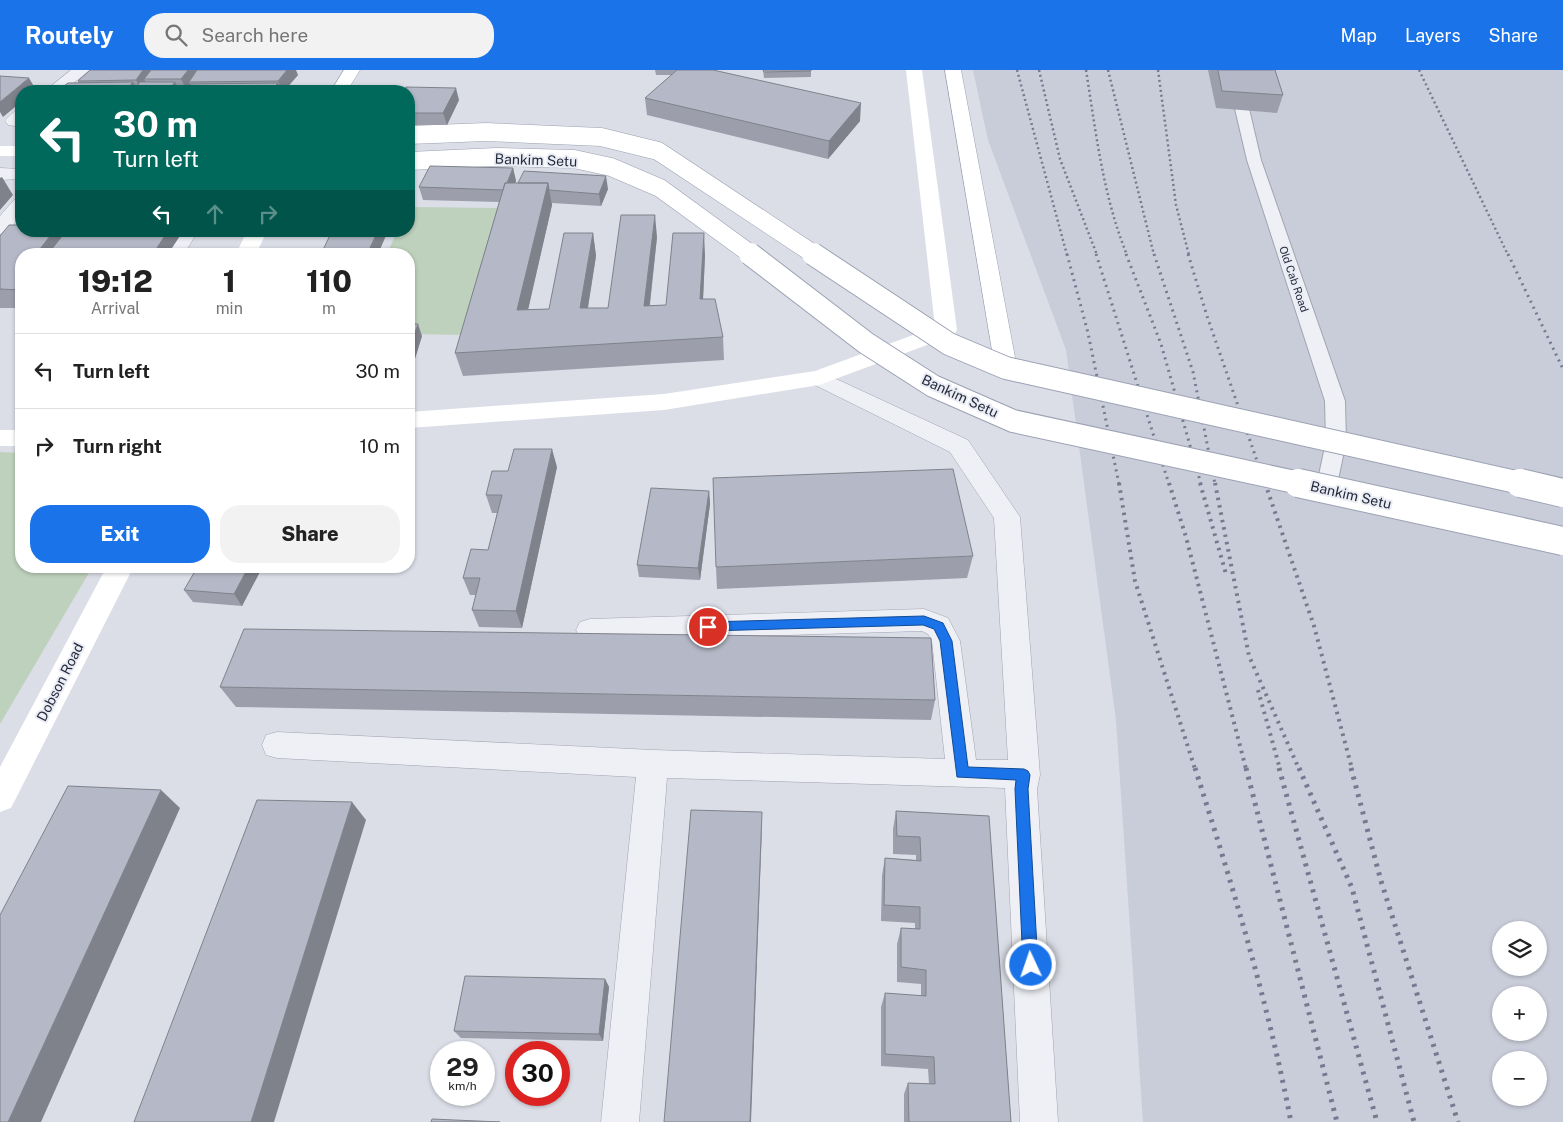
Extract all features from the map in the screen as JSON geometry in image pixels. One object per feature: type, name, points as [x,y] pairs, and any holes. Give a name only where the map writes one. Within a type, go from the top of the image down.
[{"type":"main road","points":[[343,85],[352,70]]},
{"type":"main road","points":[[415,420],[664,402],[819,378],[946,330],[914,70]]},
{"type":"main road","points":[[953,70],[1006,368]]},
{"type":"main road","name":"Bankim Setu","points":[[415,135],[486,132],[601,137],[658,151],[949,344],[1006,368],[1563,493]]},
{"type":"main road","points":[[0,151],[15,151]]},
{"type":"main road","name":"Bankim Setu","points":[[415,161],[496,157],[574,159],[611,167],[660,188],[866,342],[932,386],[1013,420],[1563,541]]},
{"type":"main road","points":[[0,438],[15,438]]},
{"type":"main road","name":"Dobson Road","points":[[0,798],[116,573]]},
{"type":"street","points":[[61,85],[82,70]]},
{"type":"street","points":[[0,174],[15,174]]},
{"type":"street","points":[[0,228],[15,211]]},
{"type":"street","points":[[178,248],[184,237]]},
{"type":"street","points":[[819,378],[959,446],[1007,517],[1024,775],[1021,789],[1039,1122]]},
{"type":"street","points":[[590,630],[924,620],[938,626],[946,641],[962,772]]},
{"type":"street","points":[[277,745],[653,764],[1024,775]]},
{"type":"street","points":[[620,1122],[653,764]]},
{"type":"lane","name":"Old Cab Road","points":[[1233,70],[1254,160],[1335,401],[1336,442],[1326,489]]},
{"type":"shaded area","points":[[973,70],[1563,70],[1563,1122],[1143,1122],[1116,720],[1066,350],[988,140]]},
{"type":"green space","points":[[415,207],[502,208],[465,335],[415,334],[415,248],[390,248],[394,237],[415,237]]},
{"type":"green space","points":[[0,452],[15,453],[15,573],[89,573],[0,724]]},
{"type":"building","points":[[90,70],[143,70],[136,80],[78,81]]},
{"type":"building","points":[[151,70],[188,70],[181,79],[144,79]]},
{"type":"building","points":[[197,70],[287,70],[278,81],[189,82]]},
{"type":"building","points":[[677,70],[713,70],[861,103],[829,141],[645,98]]},
{"type":"building","points":[[763,70],[811,70],[811,71],[764,72]]},
{"type":"building","points":[[1218,70],[1275,70],[1283,95],[1222,91]]},
{"type":"building","points":[[0,76],[29,78],[21,85],[15,85],[15,90],[0,102]]},
{"type":"building","points":[[133,82],[131,85],[65,85],[68,83]]},
{"type":"building","points":[[140,82],[175,82],[173,85],[138,85]]},
{"type":"building","points":[[278,83],[276,85],[191,84]]},
{"type":"building","points":[[415,87],[456,88],[443,113],[415,113]]},
{"type":"building","points":[[430,166],[513,168],[503,190],[419,187]]},
{"type":"building","points":[[524,171],[606,176],[599,194],[549,190],[548,183],[518,183]]},
{"type":"building","points":[[505,183],[548,183],[517,310],[549,309],[564,233],[593,233],[580,308],[608,308],[621,215],[655,215],[644,306],[666,305],[673,233],[704,233],[700,299],[715,299],[723,337],[455,353]]},
{"type":"building","points":[[9,225],[15,225],[15,237],[49,237],[41,248],[15,248],[15,290],[0,289],[0,236]]},
{"type":"building","points":[[61,237],[164,237],[157,248],[53,248]]},
{"type":"building","points":[[329,237],[375,237],[370,248],[324,248]]},
{"type":"building","points":[[514,449],[552,449],[516,611],[472,610],[480,578],[463,578],[471,549],[488,550],[502,495],[486,495],[492,471],[508,471]]},
{"type":"building","points":[[953,469],[973,556],[716,567],[713,478]]},
{"type":"building","points":[[651,488],[709,491],[698,568],[637,565]]},
{"type":"building","points":[[194,573],[245,573],[234,594],[184,590]]},
{"type":"building","points":[[244,629],[931,638],[935,700],[220,687]]},
{"type":"building","points":[[68,786],[161,790],[8,1122],[0,1122],[0,915]]},
{"type":"building","points":[[257,800],[352,802],[251,1122],[134,1122]]},
{"type":"building","points":[[691,810],[762,812],[750,1122],[664,1122]]},
{"type":"building","points":[[896,811],[989,816],[1011,1122],[909,1122],[908,1083],[935,1084],[934,1057],[885,1054],[885,993],[926,996],[926,970],[901,967],[901,928],[920,929],[920,907],[884,905],[885,858],[921,861],[920,837],[897,836]]},
{"type":"building","points":[[465,976],[605,979],[599,1034],[454,1031]]},
{"type":"building","points":[[432,1119],[500,1122],[431,1122]]},
{"type":"railway","points":[[1017,70],[1067,255]]},
{"type":"railway","points":[[1039,70],[1060,159],[1097,255]]},
{"type":"railway","points":[[1086,70],[1106,187],[1127,255]]},
{"type":"railway","points":[[1108,70],[1154,255]]},
{"type":"railway","points":[[1158,70],[1176,205],[1189,255]]},
{"type":"railway","points":[[1419,70],[1508,255]]},
{"type":"railway","points":[[1067,254],[1088,333],[1119,484]]},
{"type":"railway","points":[[1096,254],[1169,484]]},
{"type":"railway","points":[[1126,254],[1161,344],[1201,484]]},
{"type":"railway","points":[[1154,254],[1193,372],[1215,484]]},
{"type":"railway","points":[[1188,254],[1207,316],[1265,484]]},
{"type":"railway","points":[[1508,254],[1563,369]]},
{"type":"railway","points":[[1119,483],[1135,581],[1195,769]]},
{"type":"railway","points":[[1169,483],[1186,537],[1246,769]]},
{"type":"railway","points":[[1200,483],[1226,574]]},
{"type":"railway","points":[[1215,483],[1249,656],[1299,769]]},
{"type":"railway","points":[[1265,483],[1314,626],[1352,769]]},
{"type":"railway","points":[[1258,690],[1280,769]]},
{"type":"railway","points":[[1195,768],[1248,944],[1272,1032],[1291,1122]]},
{"type":"railway","points":[[1246,768],[1337,1122]]},
{"type":"railway","points":[[1279,768],[1377,1122]]},
{"type":"railway","points":[[1299,768],[1352,888],[1414,1122]]},
{"type":"railway","points":[[1351,768],[1381,881],[1458,1122]]},
{"type":"route","points":[[708,627],[924,620],[938,626],[946,641],[962,772],[1024,775],[1021,789],[1031,965]]}]
